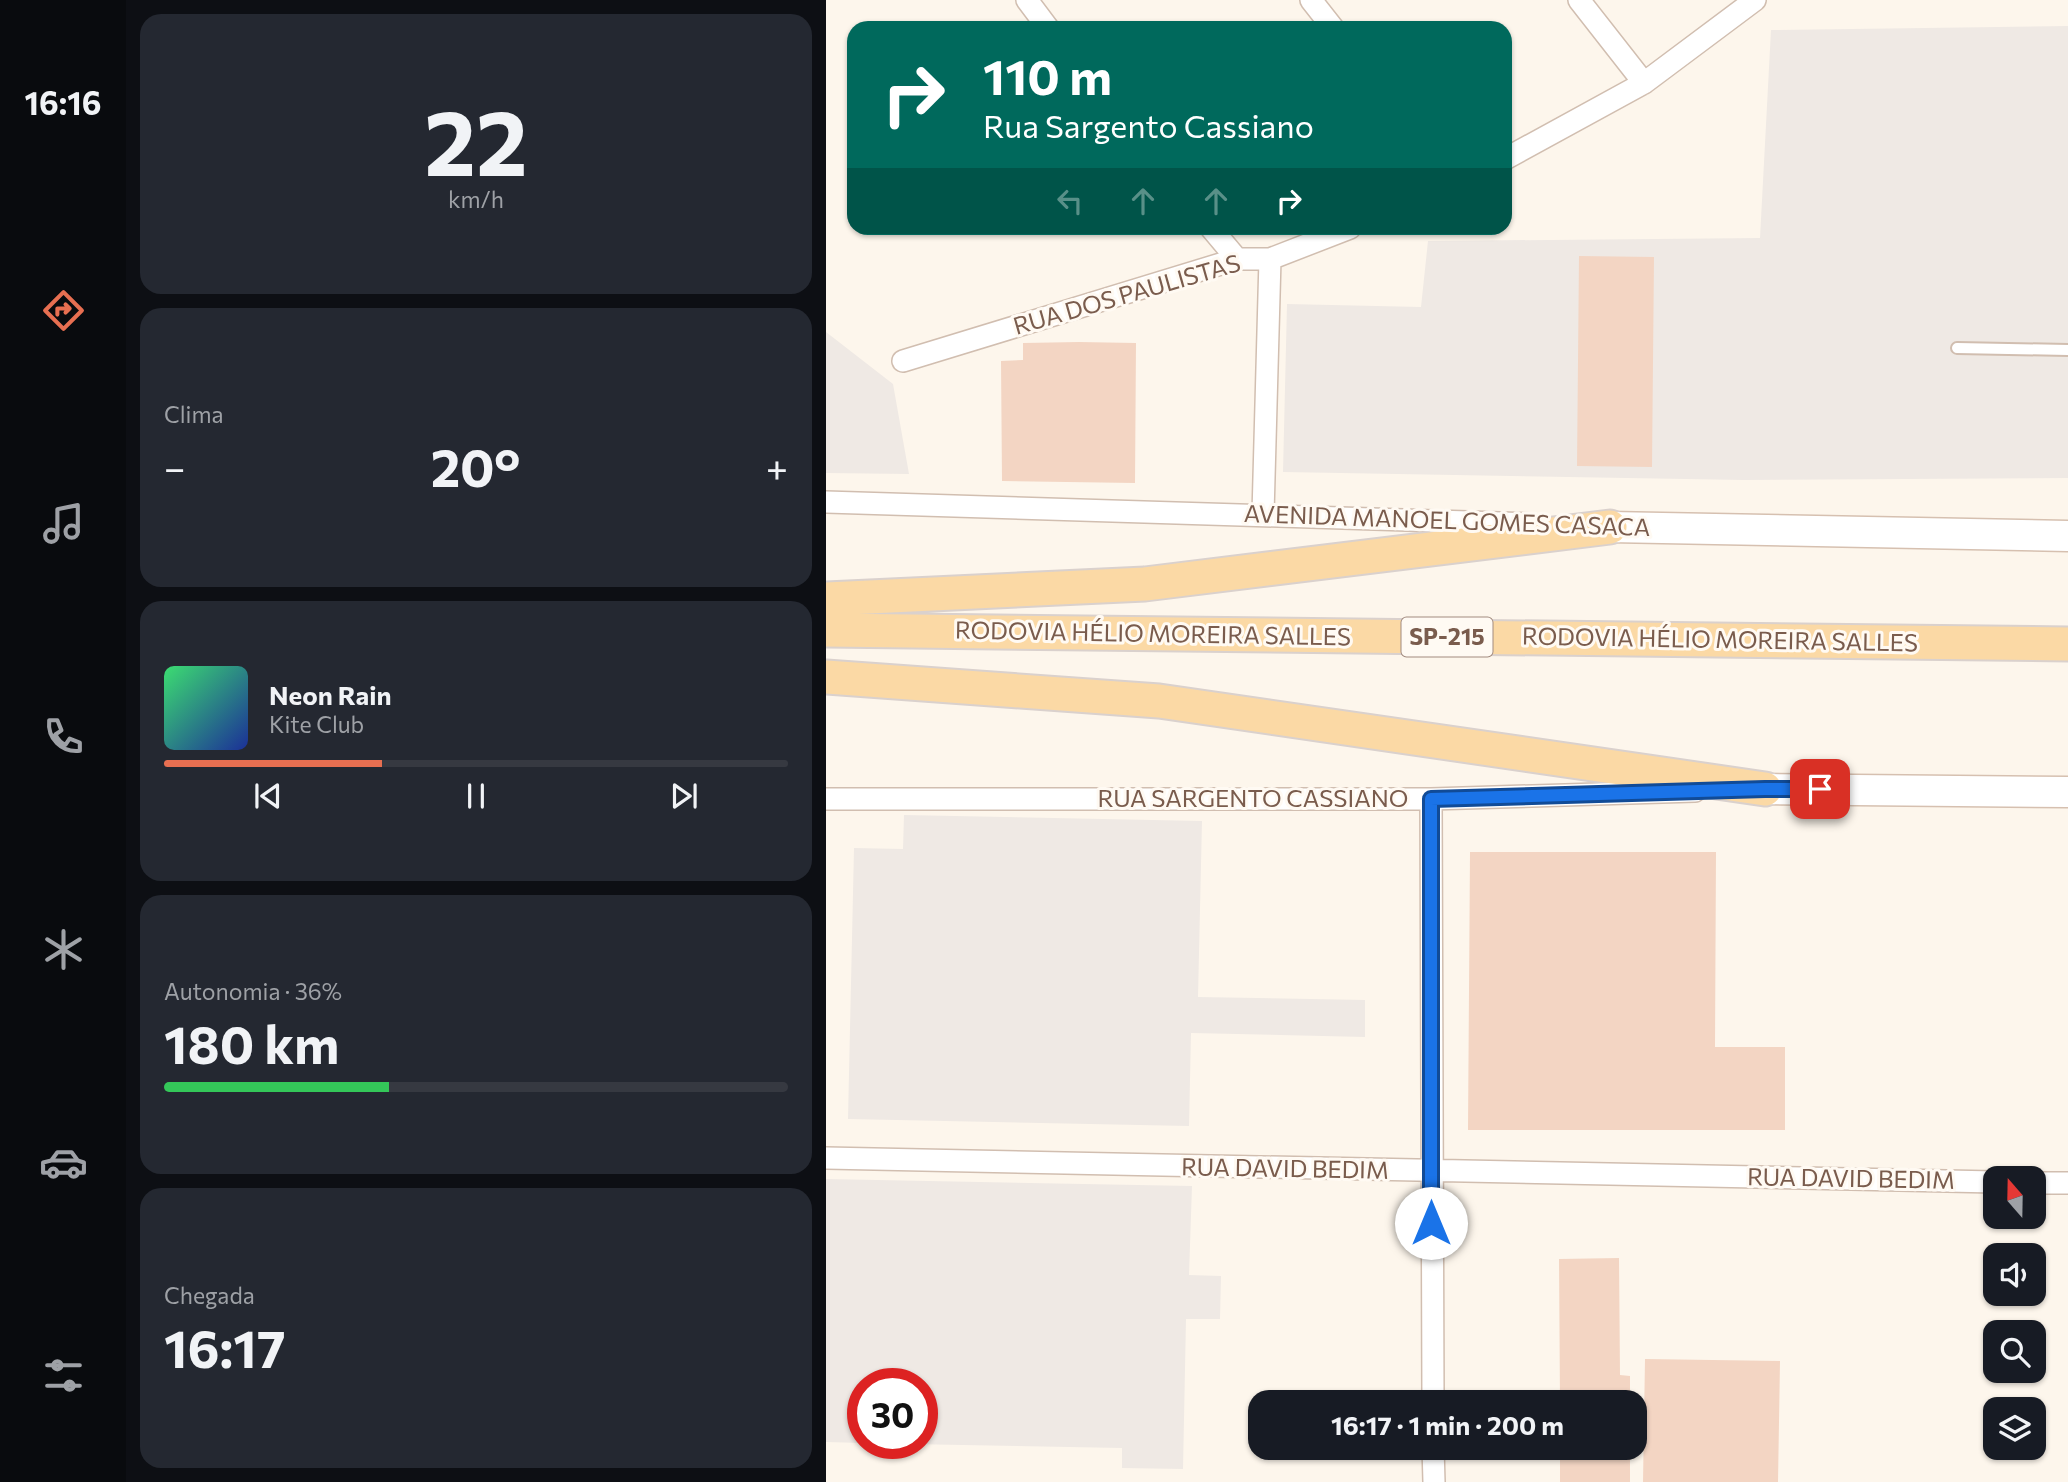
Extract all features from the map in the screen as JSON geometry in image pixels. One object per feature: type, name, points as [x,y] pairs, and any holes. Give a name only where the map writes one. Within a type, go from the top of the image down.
[{"type":"main road","name":"AVENIDA MANOEL GOMES CASACA","points":[[1610,527],[2068,536]]},
{"type":"main road","points":[[826,599],[1145,584],[1610,527]]},
{"type":"main road","name":"RODOVIA HÉLIO MOREIRA SALLES","points":[[826,630],[2068,644]]},
{"type":"main road","points":[[826,677],[1159,701],[1765,789],[2068,792]]},
{"type":"street","points":[[1027,0],[1043,21]]},
{"type":"street","points":[[1311,0],[1328,21]]},
{"type":"street","points":[[1579,0],[1644,83]]},
{"type":"street","points":[[1512,155],[1644,83],[1755,0]]},
{"type":"street","points":[[1217,235],[1237,259]]},
{"type":"street","name":"RUA DOS PAULISTAS","points":[[903,361],[1237,259],[1270,259],[1332,235]]},
{"type":"street","points":[[1263,514],[1270,259]]},
{"type":"street","name":"AVENIDA MANOEL GOMES CASACA","points":[[826,502],[1610,527]]},
{"type":"street","name":"RUA SARGENTO CASSIANO","points":[[826,799],[1431,799],[1765,789]]},
{"type":"street","points":[[1431,799],[1430,1172],[1433,1390]]},
{"type":"street","name":"RUA DAVID BEDIM","points":[[826,1158],[1983,1182]]},
{"type":"street","points":[[2046,1183],[2068,1183]]},
{"type":"street","points":[[1433,1460],[1434,1482]]},
{"type":"lane","points":[[1957,348],[2068,350]]},
{"type":"shaded area","points":[[2068,26],[2068,478],[1744,480],[1283,472],[1287,304],[1421,307],[1428,241],[1760,238],[1771,30]]},
{"type":"shaded area","points":[[826,332],[893,384],[909,474],[826,473]]},
{"type":"shaded area","points":[[904,815],[1202,821],[1198,997],[1365,1000],[1365,1037],[1191,1033],[1189,1126],[848,1119],[854,848],[903,849]]},
{"type":"shaded area","points":[[826,1179],[1192,1186],[1189,1275],[1221,1276],[1220,1319],[1186,1319],[1183,1469],[1122,1468],[1122,1448],[938,1445],[938,1368],[847,1368],[847,1443],[826,1442]]},
{"type":"building","points":[[1579,256],[1654,257],[1652,467],[1577,466]]},
{"type":"building","points":[[1023,343],[1136,343],[1135,483],[1002,481],[1001,361],[1023,360]]},
{"type":"building","points":[[1470,852],[1716,852],[1715,1047],[1785,1047],[1785,1130],[1468,1130]]},
{"type":"building","points":[[1619,1258],[1620,1375],[1630,1376],[1630,1390],[1560,1390],[1559,1259]]},
{"type":"building","points":[[1645,1359],[1780,1361],[1778,1482],[1643,1482],[1643,1460],[1647,1460],[1647,1390],[1644,1390]]},
{"type":"building","points":[[1560,1460],[1630,1460],[1630,1482],[1560,1482]]},
{"type":"route","points":[[1431,1223],[1431,799],[1820,789]]}]
